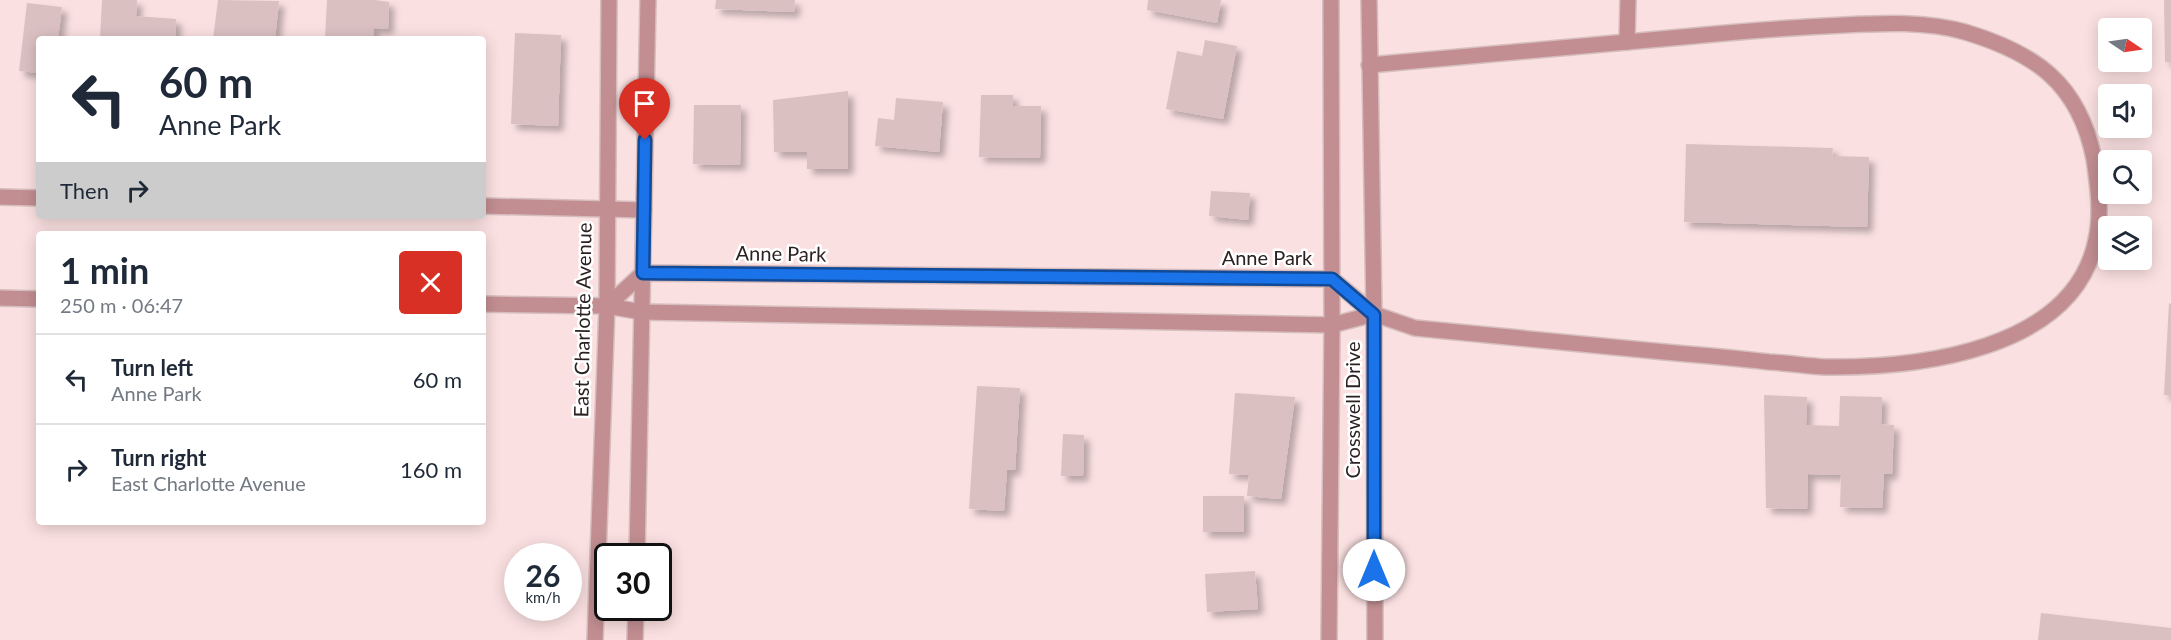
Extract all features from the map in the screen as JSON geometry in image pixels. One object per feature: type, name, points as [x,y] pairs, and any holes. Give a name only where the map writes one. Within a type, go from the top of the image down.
[{"type":"street","name":"East Charlotte Avenue","points":[[595,640],[607,306],[609,0]]},
{"type":"street","points":[[637,543],[648,0]]},
{"type":"street","name":"Crosswell Drive","points":[[1329,640],[1332,325],[1331,0]]},
{"type":"street","name":"Crosswell Drive","points":[[1369,0],[1374,315],[1375,640]]},
{"type":"street","points":[[1627,42],[1628,0]]},
{"type":"street","points":[[486,304],[607,306],[642,312],[1332,325],[1374,315],[1415,328],[1824,367],[1912,363],[2000,341],[2030,327],[2064,300],[2080,280],[2096,242],[2100,212],[2091,146],[2081,117],[2062,86],[2042,65],[1999,44],[1960,31],[1920,25],[1879,23],[1792,27],[1369,65]]},
{"type":"street","points":[[0,197],[36,198]]},
{"type":"street","points":[[486,206],[644,210]]},
{"type":"street","points":[[607,306],[643,273]]},
{"type":"street","name":"Anne Park","points":[[643,273],[1332,279],[1374,315]]},
{"type":"street","points":[[0,298],[36,299]]},
{"type":"street","points":[[635,640],[636,621]]},
{"type":"building","points":[[102,0],[137,0],[136,16],[176,19],[175,36],[100,36]]},
{"type":"building","points":[[218,0],[279,1],[275,36],[213,36]]},
{"type":"building","points":[[327,0],[389,2],[388,29],[374,28],[373,36],[325,36]]},
{"type":"building","points":[[716,0],[795,0],[794,12],[715,9]]},
{"type":"building","points":[[1148,0],[1221,0],[1217,23],[1147,10]]},
{"type":"building","points":[[2164,0],[2171,0],[2171,62],[2165,62]]},
{"type":"building","points":[[27,3],[62,7],[58,36],[36,36],[36,73],[19,71]]},
{"type":"building","points":[[515,33],[561,35],[558,126],[511,124]]},
{"type":"building","points":[[1205,40],[1237,46],[1223,119],[1166,109],[1177,51],[1202,56]]},
{"type":"building","points":[[848,91],[848,169],[807,169],[807,152],[774,152],[773,100]]},
{"type":"building","points":[[981,95],[1013,95],[1013,106],[1041,106],[1040,158],[979,157]]},
{"type":"building","points":[[896,98],[943,102],[939,152],[875,146],[878,118],[894,120]]},
{"type":"building","points":[[694,105],[741,105],[740,165],[693,164]]},
{"type":"building","points":[[1686,144],[1833,148],[1832,156],[1869,157],[1867,227],[1684,222]]},
{"type":"building","points":[[1211,191],[1250,193],[1248,220],[1209,216]]},
{"type":"building","points":[[2169,303],[2171,304],[2171,395],[2164,395]]},
{"type":"building","points":[[977,386],[1020,388],[1015,470],[1007,470],[1004,511],[969,509]]},
{"type":"building","points":[[1235,393],[1295,397],[1281,499],[1247,496],[1249,475],[1229,474]]},
{"type":"building","points":[[1764,395],[1807,397],[1806,425],[1839,426],[1840,396],[1882,397],[1881,424],[1894,425],[1892,474],[1884,474],[1882,508],[1840,507],[1841,475],[1808,474],[1807,509],[1766,508]]},
{"type":"building","points":[[1063,434],[1084,435],[1083,476],[1061,476]]},
{"type":"building","points":[[1203,496],[1244,496],[1244,532],[1203,532]]},
{"type":"building","points":[[1255,571],[1258,609],[1207,612],[1205,574]]},
{"type":"building","points":[[2041,613],[2171,628],[2171,640],[2038,640]]},
{"type":"route","points":[[645,140],[643,273],[1097,279],[1332,279],[1374,315],[1374,570]]}]
